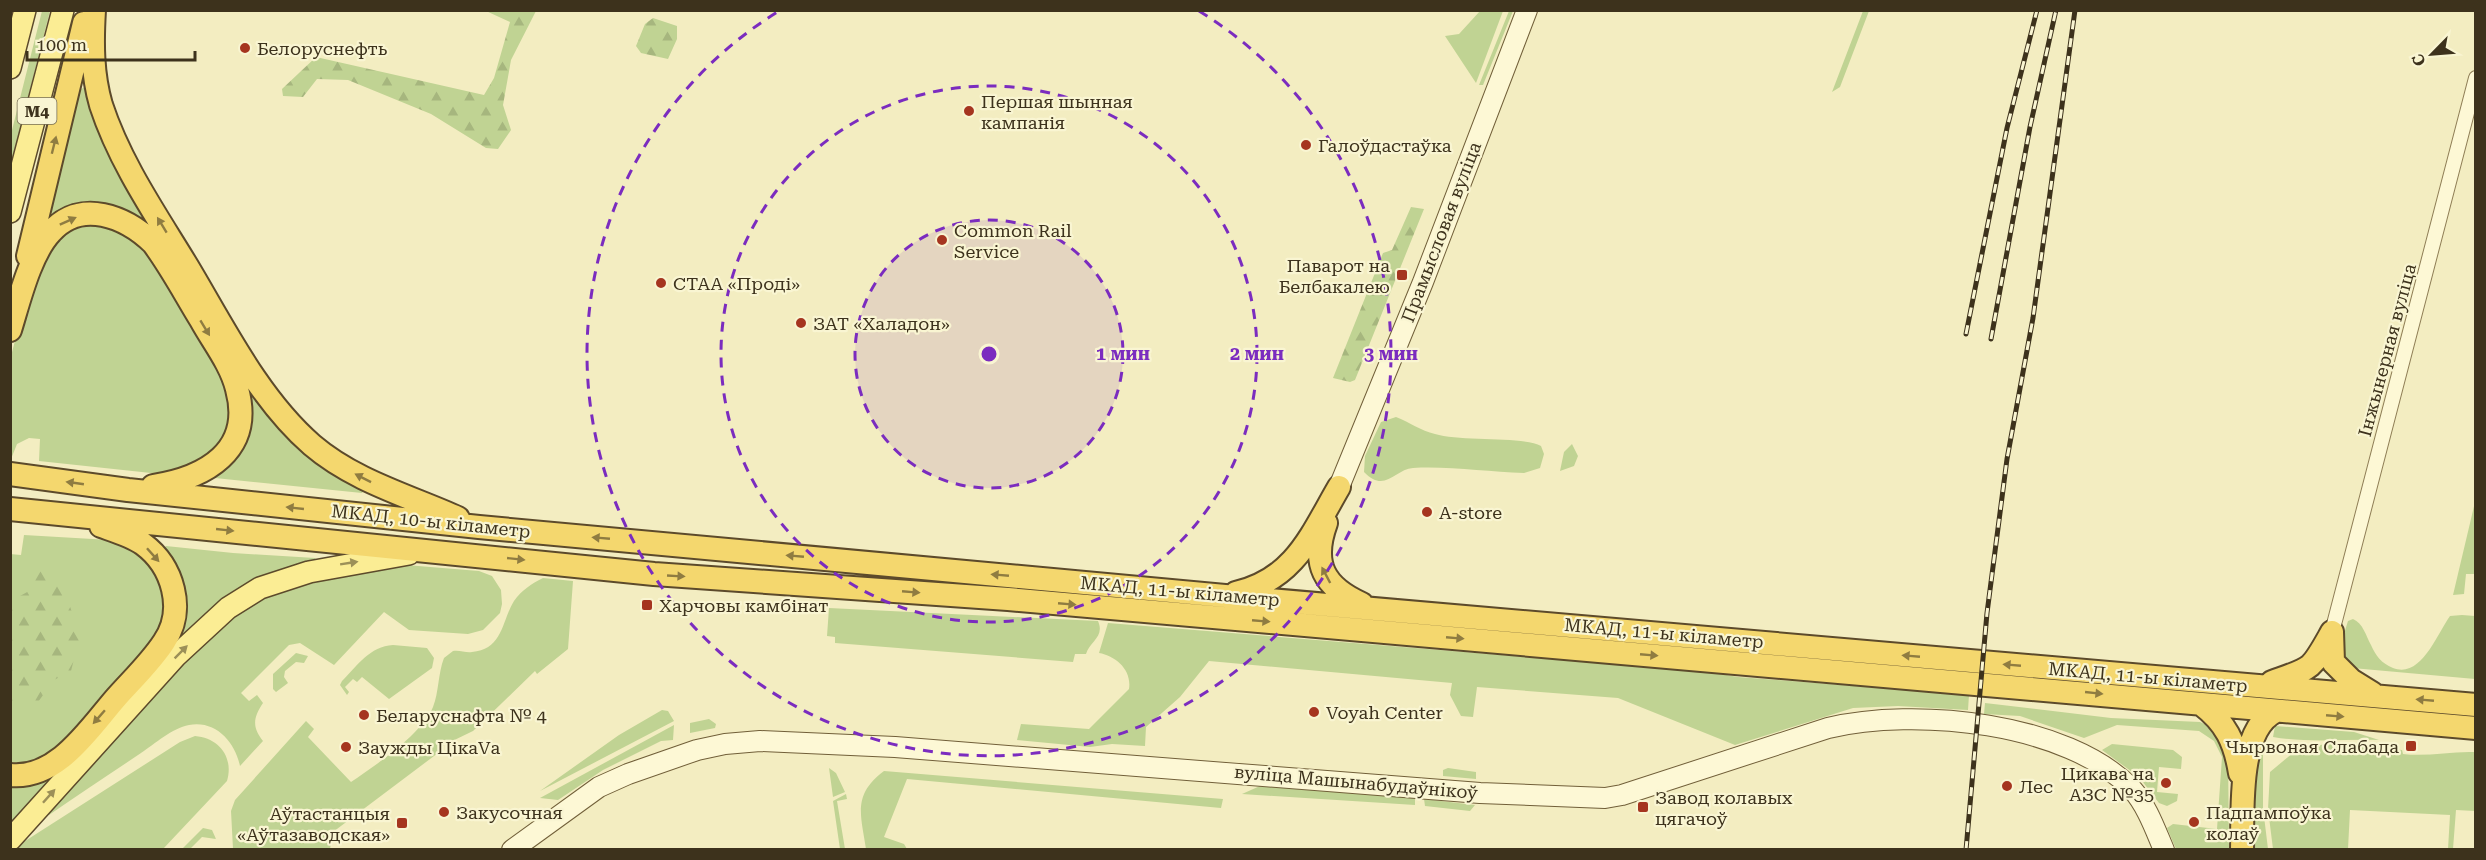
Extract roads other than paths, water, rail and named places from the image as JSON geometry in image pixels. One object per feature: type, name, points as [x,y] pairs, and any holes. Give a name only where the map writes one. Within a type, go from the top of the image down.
[{"type":"highway","points":[[18,304],[87,10]]},
{"type":"highway","points":[[94,10],[92,40],[96,87],[120,151],[230,337],[265,390],[312,445],[348,470],[479,527]]},
{"type":"highway","points":[[10,330],[30,272],[50,232],[59,225],[81,216],[101,214],[128,223],[153,243],[231,372],[240,401],[236,434],[224,456],[208,470],[173,483],[128,490]]},
{"type":"highway","name":"МКАД, 10-ы кіламетр","points":[[17,475],[128,490],[479,527],[853,562]]},
{"type":"highway","points":[[1225,596],[1257,588],[1278,577],[1290,566],[1304,548],[1339,487]]},
{"type":"highway","points":[[1339,487],[1321,538],[1319,552],[1321,564],[1327,579],[1339,592],[1372,609]]},
{"type":"highway","name":"МКАД, 10-ы кіламетр","points":[[14,509],[654,574],[853,587]]},
{"type":"highway","points":[[10,776],[39,774],[74,745],[165,641],[174,613],[176,599],[172,584],[160,562],[143,544],[107,528],[63,514]]},
{"type":"highway","name":"МКАД, 11-ы кіламетр","points":[[853,562],[2475,705]]},
{"type":"highway","name":"МКАД, 11-ы кіламетр","points":[[853,587],[2475,728]]},
{"type":"highway","points":[[2262,686],[2304,672],[2312,665],[2332,632]]},
{"type":"highway","points":[[2332,632],[2333,662],[2351,680],[2375,696]]},
{"type":"highway","points":[[2201,704],[2216,715],[2227,729],[2237,758],[2243,796]]},
{"type":"highway","points":[[2242,849],[2243,796],[2254,732],[2269,714],[2276,711]]},
{"type":"main road","points":[[10,68],[25,10]]},
{"type":"main road","name":"М4","points":[[10,212],[63,10]]},
{"type":"main road","name":"Прамысловая вуліца","points":[[1339,487],[1423,282],[1527,10]]},
{"type":"main road","points":[[10,840],[176,657],[214,619],[241,598],[261,588],[309,572],[430,550]]},
{"type":"main road","name":"вуліца Машынабудаўнікоў","points":[[512,849],[599,787],[667,759],[725,744],[760,741],[854,744],[1480,793],[1605,798],[1622,795],[1828,728],[1868,720],[1913,718],[2008,731],[2058,742],[2083,753],[2131,789],[2143,804],[2164,849]]},
{"type":"street","name":"Інжынерная вуліца","points":[[2332,632],[2475,78]]},
{"type":"railway","points":[[1966,334],[2007,128],[2037,10]]},
{"type":"railway","points":[[1991,339],[2030,127],[2056,10]]},
{"type":"railway","points":[[1966,850],[1987,613],[2007,459],[2033,318],[2075,10]]},
{"type":"place","name":"Белоруснефть","points":[[245,48]]},
{"type":"place","name":"Першая шынная кампанія","points":[[969,111]]},
{"type":"place","name":"Галоўдастаўка","points":[[1306,145]]},
{"type":"place","name":"Common Rail Service","points":[[942,240]]},
{"type":"place","name":"Паварот на Белбакалею","points":[[1402,275]]},
{"type":"place","name":"СТАА «Проді»","points":[[661,283]]},
{"type":"place","name":"ЗАТ «Халадон»","points":[[801,323]]},
{"type":"place","name":"А-store","points":[[1427,512]]},
{"type":"place","name":"Харчовы камбінат","points":[[647,605]]},
{"type":"place","name":"Voyah Center","points":[[1314,712]]},
{"type":"place","name":"Беларуснафта № 4","points":[[364,715]]},
{"type":"place","name":"Чырвоная Слабада","points":[[2411,746]]},
{"type":"place","name":"Заужды ЦікаVа","points":[[346,747]]},
{"type":"place","name":"Цикава на АЗС №35","points":[[2166,783]]},
{"type":"place","name":"Лес","points":[[2007,786]]},
{"type":"place","name":"Завод колавых цягачоў","points":[[1643,807]]},
{"type":"place","name":"Закусочная","points":[[444,812]]},
{"type":"place","name":"Падпампоўка колаў","points":[[2194,822]]},
{"type":"place","name":"Аўтастанцыя «Аўтазаводская»","points":[[402,823]]}]
